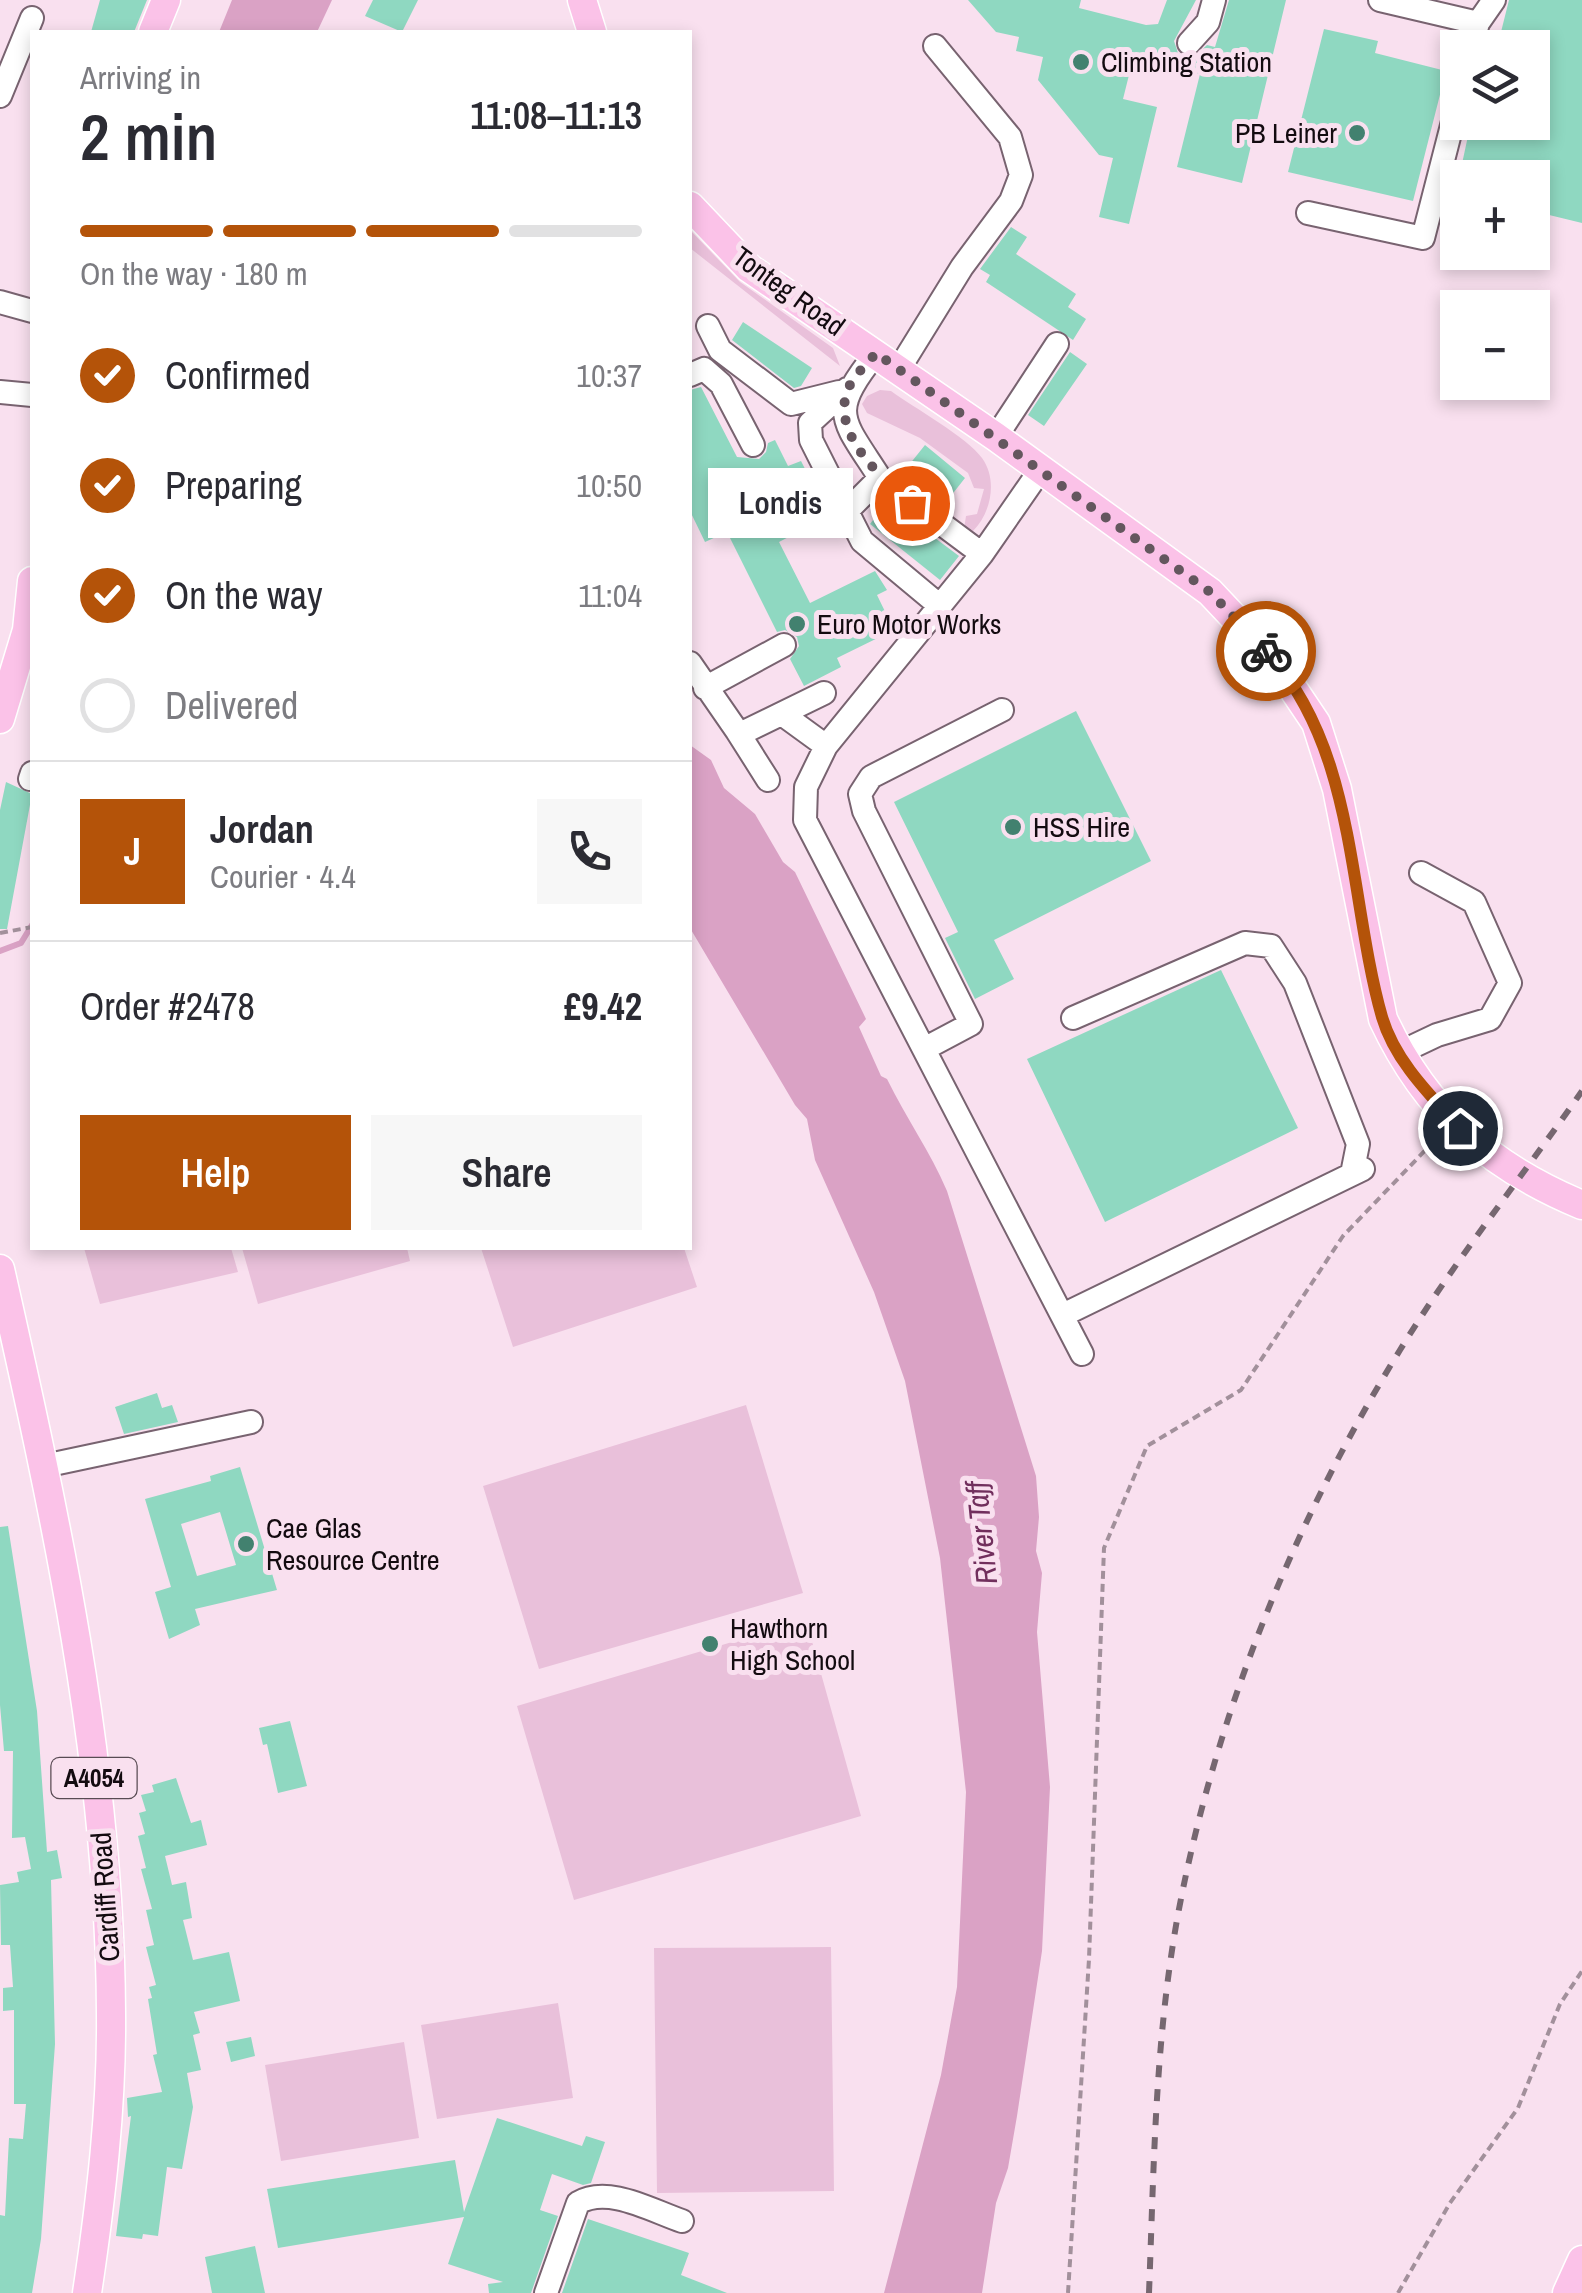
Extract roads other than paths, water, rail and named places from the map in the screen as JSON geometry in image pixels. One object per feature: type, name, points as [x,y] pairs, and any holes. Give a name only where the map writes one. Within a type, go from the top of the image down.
[{"type":"main road","points":[[154,30],[166,0]]},
{"type":"main road","points":[[582,0],[591,30]]},
{"type":"main road","name":"Tonteg Road","points":[[692,208],[749,268],[996,437],[1210,592],[1274,659],[1316,723],[1337,789],[1382,1019],[1399,1053],[1420,1085],[1480,1150],[1582,1204]]},
{"type":"main road","points":[[0,719],[30,631]]},
{"type":"main road","name":"Cardiff Road","points":[[0,1269],[44,1466],[100,1817],[109,1923],[111,2016],[106,2144],[87,2293]]},
{"type":"main road","points":[[1567,2293],[1582,2260]]},
{"type":"street","points":[[1189,43],[1208,22],[1214,0]]},
{"type":"street","points":[[1380,0],[1478,23]]},
{"type":"street","points":[[1476,30],[1494,0]]},
{"type":"street","points":[[0,96],[32,18]]},
{"type":"street","points":[[934,46],[1010,137],[1021,175],[1011,201],[887,361],[810,422],[811,440],[862,541],[940,606]]},
{"type":"street","points":[[1308,213],[1423,238],[1448,140]]},
{"type":"street","points":[[0,302],[30,310]]},
{"type":"street","points":[[708,326],[720,350],[791,404],[847,390]]},
{"type":"street","points":[[996,437],[1056,344]]},
{"type":"street","points":[[692,375],[704,369],[721,384],[753,445]]},
{"type":"street","points":[[847,390],[843,420],[880,478],[968,548],[982,554]]},
{"type":"street","points":[[0,392],[30,395]]},
{"type":"street","points":[[1041,469],[982,554],[826,746],[806,787],[804,820],[1065,1314],[1082,1354]]},
{"type":"street","points":[[846,512],[880,478]]},
{"type":"street","points":[[705,688],[784,645]]},
{"type":"street","points":[[692,666],[768,780]]},
{"type":"street","points":[[736,730],[748,732],[824,692]]},
{"type":"street","points":[[924,1048],[971,1024],[864,811],[860,794],[871,777],[1002,710]]},
{"type":"street","points":[[782,714],[826,746]]},
{"type":"street","points":[[1399,1053],[1437,1035],[1490,1019],[1510,983],[1474,902],[1421,872]]},
{"type":"street","points":[[1065,1314],[1360,1170],[1358,1144],[1294,983],[1271,946],[1245,943],[1073,1018]]},
{"type":"street","points":[[44,1466],[250,1422]]},
{"type":"street","points":[[546,2293],[578,2203],[588,2196],[604,2194],[682,2221]]},
{"type":"water","points":[[232,0],[332,0],[318,30],[220,30]]},
{"type":"water","name":"River Taff","points":[[692,746],[711,760],[724,788],[755,814],[783,862],[795,872],[866,1019],[859,1027],[881,1076],[887,1079],[947,1191],[1036,1476],[1036,1551],[1042,1573],[1037,1632],[1050,1787],[1042,1951],[1008,2168],[996,2203],[982,2293],[884,2293],[941,2075],[957,1987],[966,1792],[940,1558],[905,1381],[874,1292],[815,1160],[807,1119],[692,931]]},
{"type":"waterway","points":[[0,951],[21,943],[30,928]]},
{"type":"railway","points":[[1149,2293],[1157,2101],[1171,1957],[1195,1835],[1238,1690],[1294,1550],[1362,1415],[1443,1284],[1582,1091]]},
{"type":"place","name":"Climbing Station","points":[[1081,62]]},
{"type":"place","name":"PB Leiner","points":[[1357,133]]},
{"type":"place","name":"Londis","points":[[912,503]]},
{"type":"place","name":"Euro Motor Works","points":[[797,624]]},
{"type":"place","name":"HSS Hire","points":[[1013,827]]},
{"type":"place","name":"Cae Glas Resource Centre","points":[[246,1544]]},
{"type":"place","name":"Hawthorn High School","points":[[710,1644]]}]
